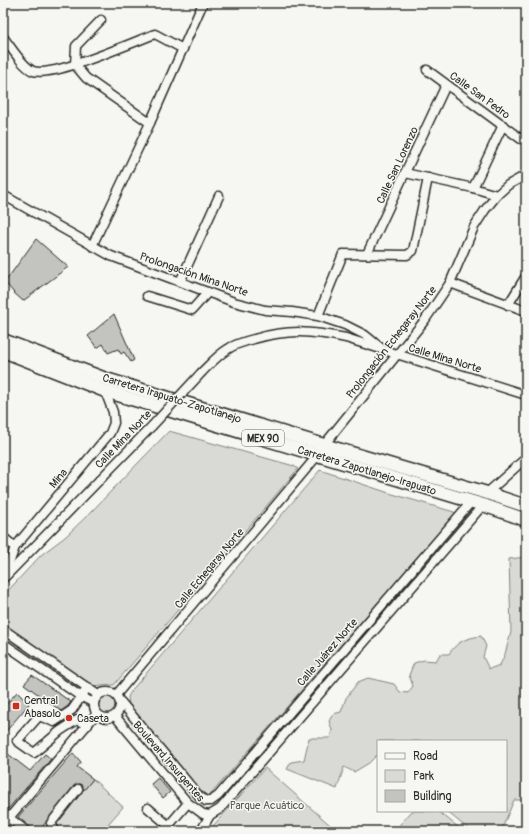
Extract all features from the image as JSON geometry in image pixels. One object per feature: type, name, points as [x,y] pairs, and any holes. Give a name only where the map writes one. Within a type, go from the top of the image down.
[{"type":"highway","name":"Carretera Irapuato-Zapotlanejo","points":[[3,340],[106,379],[321,450],[488,493],[526,506]]},
{"type":"highway","name":"Carretera Zapotlanejo-Irapuato","points":[[3,351],[105,391],[321,450],[526,520]]},
{"type":"street","points":[[92,246],[150,123],[203,3]]},
{"type":"street","points":[[101,20],[76,46],[75,65],[86,78],[150,123]]},
{"type":"street","points":[[3,37],[24,65],[34,71],[42,72],[67,68],[155,34],[183,49]]},
{"type":"street","name":"Calle San Pedro","points":[[427,70],[521,138]]},
{"type":"street","name":"Calle San Lorenzo","points":[[367,254],[446,85]]},
{"type":"street","points":[[473,188],[503,125]]},
{"type":"street","points":[[405,173],[473,188],[497,195]]},
{"type":"street","name":"Prolongación Echegaray Norte","points":[[321,450],[425,320],[450,283],[474,227],[485,210],[497,195],[508,185],[526,175]]},
{"type":"street","points":[[318,316],[343,254],[407,256],[412,252],[428,178]]},
{"type":"street","name":"Prolongación Mina Norte","points":[[3,195],[110,256],[234,302],[265,310],[318,316],[344,325],[365,335],[385,351]]},
{"type":"street","points":[[180,282],[219,196]]},
{"type":"street","points":[[508,305],[526,276]]},
{"type":"street","points":[[450,283],[526,311]]},
{"type":"street","points":[[147,296],[192,310],[208,292]]},
{"type":"street","name":"Calle Mina Norte","points":[[4,579],[202,372],[228,348],[246,341],[270,334],[296,331],[320,332],[346,338],[526,395]]},
{"type":"street","name":"Mina","points":[[4,579],[16,547],[110,433],[114,423],[113,412],[105,391]]},
{"type":"street","name":"Calle Echegaray Norte","points":[[116,695],[321,450]]},
{"type":"street","points":[[488,493],[526,458]]},
{"type":"street","name":"Calle Juárez Norte","points":[[206,801],[211,801],[218,796],[471,502]]},
{"type":"street","name":"Calle Juárez Norte","points":[[201,831],[210,815],[220,810],[483,505]]},
{"type":"street","points":[[3,537],[16,547]]},
{"type":"street","points":[[387,600],[395,607]]},
{"type":"street","points":[[3,629],[98,694]]},
{"type":"street","points":[[3,643],[82,697],[94,703]]},
{"type":"street","points":[[88,687],[72,710],[54,722],[39,716],[17,741],[34,753],[60,731],[77,720],[88,725]]},
{"type":"street","points":[[111,692],[116,695],[121,702],[120,710],[115,716],[109,718],[102,717],[97,713],[94,703],[98,694],[111,692]]},
{"type":"street","name":"Boulevard Insurgentes","points":[[121,702],[199,796],[206,801]]},
{"type":"street","points":[[3,825],[6,816],[88,725],[97,713]]},
{"type":"street","name":"Boulevard Insurgentes","points":[[115,716],[188,803],[203,814],[210,815]]},
{"type":"street","points":[[55,831],[51,824],[78,789]]},
{"type":"street","points":[[206,801],[210,815]]},
{"type":"street","points":[[148,808],[166,828],[188,803]]},
{"type":"street","points":[[6,816],[26,831]]},
{"type":"green space","points":[[169,431],[294,466],[298,469],[114,685],[90,687],[3,625],[3,596],[41,555],[65,537],[90,513]]},
{"type":"green space","points":[[320,470],[389,493],[454,512],[455,514],[211,794],[206,797],[129,704],[128,697],[131,691]]},
{"type":"green space","points":[[526,557],[526,800],[514,800],[501,831],[477,831],[467,828],[447,812],[507,812],[507,740],[377,740],[377,755],[369,763],[354,772],[344,767],[337,789],[287,769],[291,762],[304,760],[309,738],[330,738],[332,730],[329,721],[333,714],[341,712],[346,698],[358,682],[368,678],[394,684],[400,692],[408,693],[413,686],[409,675],[414,663],[424,660],[436,661],[440,654],[449,654],[459,643],[481,636],[486,646],[483,657],[489,669],[500,665],[505,654],[511,632],[509,559]]},
{"type":"green space","points":[[107,694],[115,697],[118,705],[115,713],[107,716],[99,713],[96,705],[99,697]]},
{"type":"green space","name":"Parque Acuático","points":[[265,768],[337,831],[216,831],[212,827]]},
{"type":"green space","points":[[93,779],[123,807],[102,831],[60,831],[55,826],[60,818]]},
{"type":"green space","points":[[411,812],[439,812],[463,831],[394,831]]},
{"type":"building","points":[[36,239],[68,267],[23,301],[5,282]]},
{"type":"building","points":[[114,314],[134,360],[131,362],[124,352],[121,354],[118,349],[108,353],[103,344],[97,348],[88,336]]},
{"type":"building","points":[[32,675],[71,702],[68,706],[61,711],[24,684]]},
{"type":"building","points":[[17,692],[29,704],[3,735],[3,708]]},
{"type":"building","points":[[3,750],[30,771],[45,754],[51,759],[8,809],[3,804]]},
{"type":"building","points":[[73,753],[81,762],[77,767],[93,779],[84,790],[82,785],[79,784],[74,786],[43,826],[49,831],[35,831],[18,817]]},
{"type":"building","points":[[158,778],[170,792],[163,798],[151,784]]},
{"type":"place","name":"Central Abasolo","points":[[16,706]]},
{"type":"place","name":"Caseta","points":[[69,718]]}]
